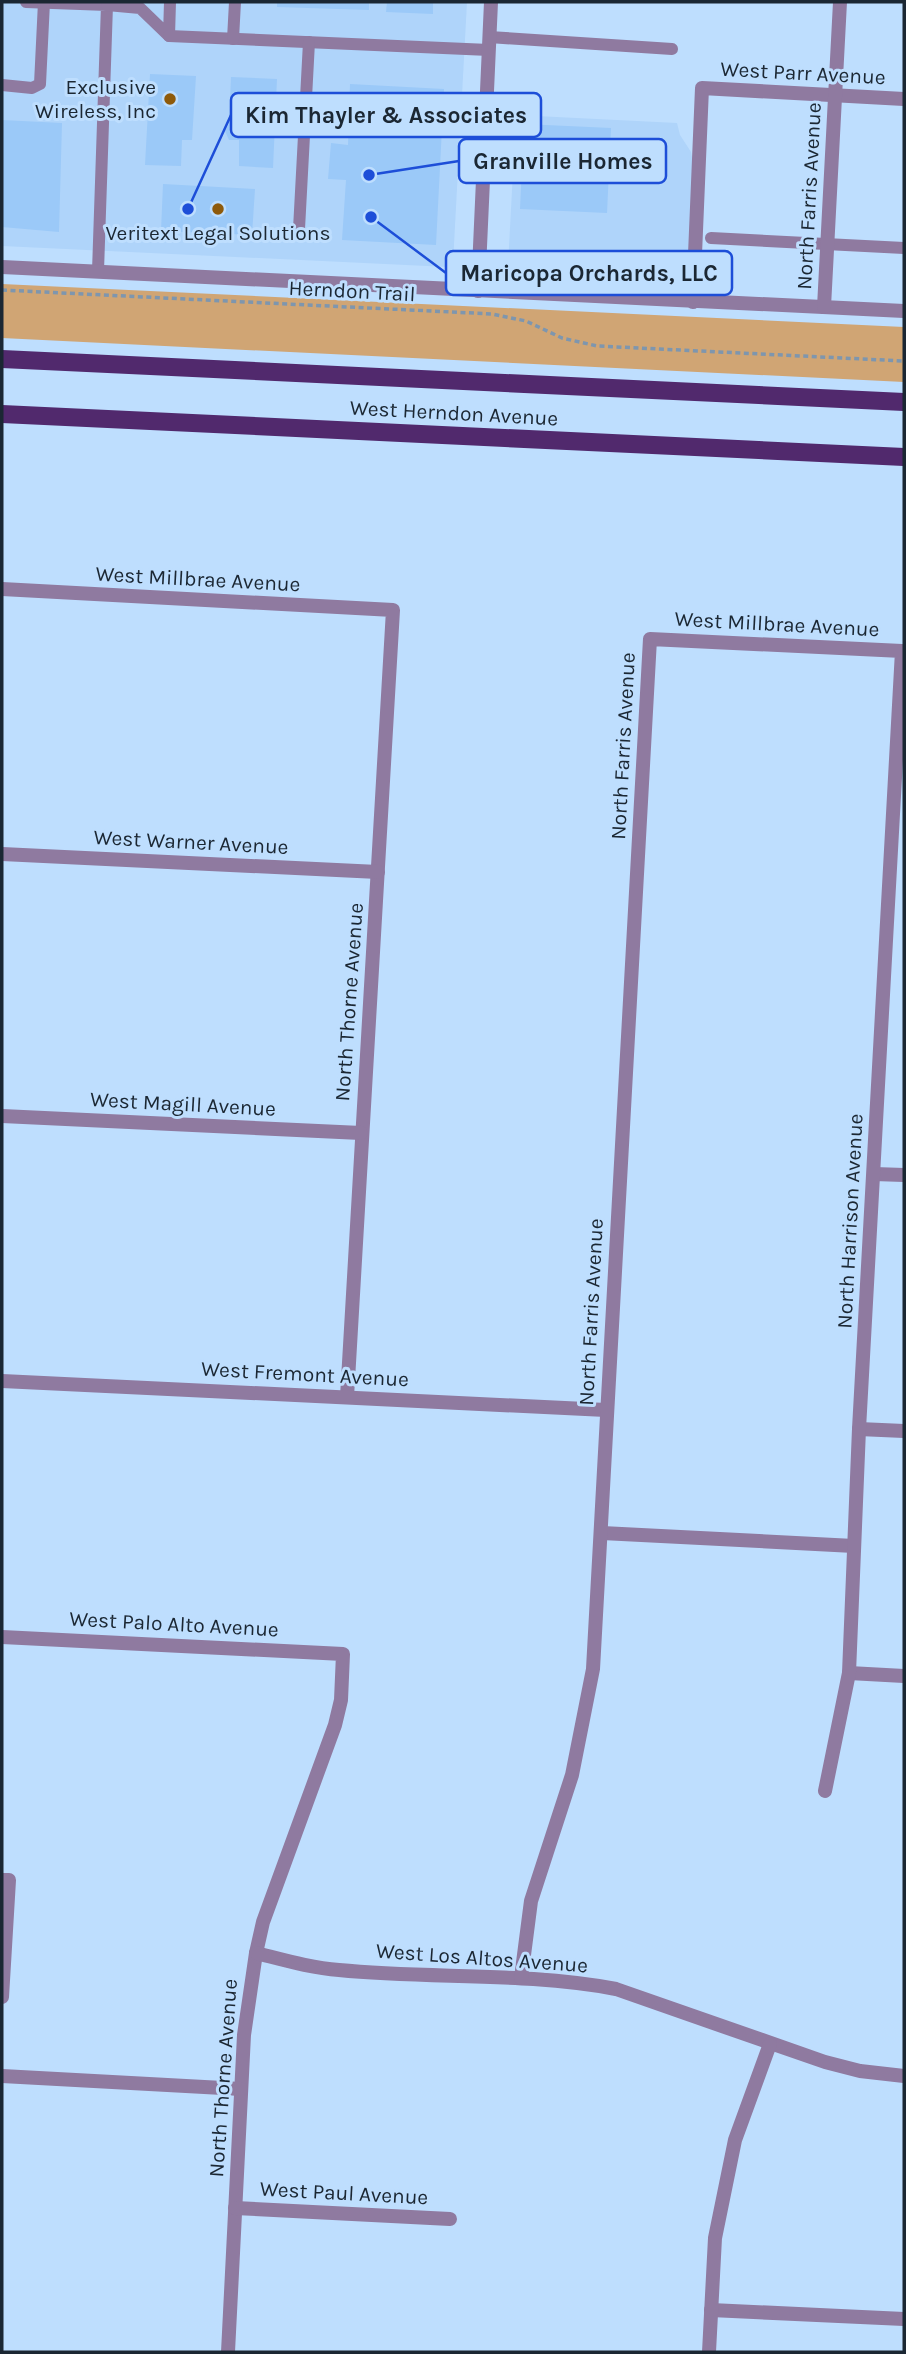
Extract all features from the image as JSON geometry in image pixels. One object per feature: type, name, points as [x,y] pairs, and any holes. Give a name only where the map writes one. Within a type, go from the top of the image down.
[{"type":"main road","name":"West Herndon Avenue","points":[[2,359],[904,402]]},
{"type":"main road","name":"West Herndon Avenue","points":[[2,414],[904,457]]},
{"type":"street","points":[[478,291],[491,2]]},
{"type":"street","name":"North Farris Avenue","points":[[824,307],[840,2]]},
{"type":"street","name":"West Parr Avenue","points":[[693,302],[702,88],[904,99]]},
{"type":"street","points":[[2,267],[904,311]]},
{"type":"street","name":"West Millbrae Avenue","points":[[2,589],[393,610]]},
{"type":"street","name":"North Thorne Avenue","points":[[347,1397],[393,610]]},
{"type":"street","name":"North Farris Avenue","points":[[521,1978],[531,1901],[572,1775],[593,1669],[650,639]]},
{"type":"street","name":"West Millbrae Avenue","points":[[650,639],[902,651]]},
{"type":"street","name":"North Harrison Avenue","points":[[825,1791],[849,1673],[859,1429],[902,651]]},
{"type":"street","name":"West Warner Avenue","points":[[2,854],[378,872]]},
{"type":"street","name":"West Magill Avenue","points":[[2,1116],[362,1133]]},
{"type":"street","points":[[874,1174],[904,1175]]},
{"type":"street","name":"West Fremont Avenue","points":[[2,1381],[606,1410]]},
{"type":"street","points":[[859,1429],[904,1431]]},
{"type":"street","points":[[602,1533],[854,1546]]},
{"type":"street","name":"West Palo Alto Avenue","points":[[2,1637],[343,1654]]},
{"type":"street","name":"North Thorne Avenue","points":[[228,2352],[248,2000],[264,1922],[335,1725],[341,1700],[343,1654]]},
{"type":"street","points":[[849,1673],[904,1676]]},
{"type":"street","points":[[2,1997],[6,1880]]},
{"type":"street","name":"West Los Altos Avenue","points":[[256,1953],[298,1964],[339,1970],[584,1983],[616,1990],[770,2044],[860,2071],[904,2076]]},
{"type":"street","points":[[709,2352],[715,2238],[735,2140],[770,2044]]},
{"type":"street","points":[[2,2076],[241,2089]]},
{"type":"street","name":"West Paul Avenue","points":[[235,2208],[450,2219]]},
{"type":"street","points":[[711,2310],[904,2319]]},
{"type":"lane","points":[[26,2],[140,8],[169,36],[309,42],[489,43],[673,49]]},
{"type":"lane","points":[[2,85],[32,88],[40,84],[44,2]]},
{"type":"lane","points":[[169,36],[170,2]]},
{"type":"lane","points":[[233,39],[235,2]]},
{"type":"lane","points":[[98,271],[107,5]]},
{"type":"lane","points":[[299,229],[309,42]]},
{"type":"lane","points":[[712,238],[904,248]]},
{"type":"path","name":"Herndon Trail","points":[[2,289],[492,314],[526,320],[562,338],[597,346],[904,361]]},
{"type":"shaded area","points":[[2,2],[467,2],[453,263],[448,267],[2,246]]},
{"type":"shaded area","points":[[516,115],[677,123],[693,162],[688,279],[513,270],[508,266]]},
{"type":"shaded area","points":[[2,284],[904,327],[904,382],[2,338]]},
{"type":"building","points":[[277,2],[369,2],[369,10],[277,7]]},
{"type":"building","points":[[387,2],[433,2],[433,14],[386,12]]},
{"type":"building","points":[[150,74],[196,76],[192,140],[182,140],[181,166],[145,165]]},
{"type":"building","points":[[231,77],[277,79],[273,168],[239,166],[239,140],[229,140],[225,131],[229,124]]},
{"type":"building","points":[[350,84],[444,89],[436,245],[342,240],[346,180],[328,179],[331,143],[348,145]]},
{"type":"building","points":[[2,120],[62,123],[59,232],[2,227]]},
{"type":"building","points":[[524,124],[611,128],[607,213],[520,209]]},
{"type":"building","points":[[163,184],[255,189],[252,235],[161,231]]},
{"type":"place","name":"Exclusive Wireless, Inc","points":[[170,99]]},
{"type":"place","name":"Granville Homes","points":[[369,175]]},
{"type":"place","name":"Kim Thayler & Associates","points":[[188,209]]},
{"type":"place","name":"Veritext Legal Solutions","points":[[218,209]]},
{"type":"place","name":"Maricopa Orchards, LLC","points":[[371,217]]}]
